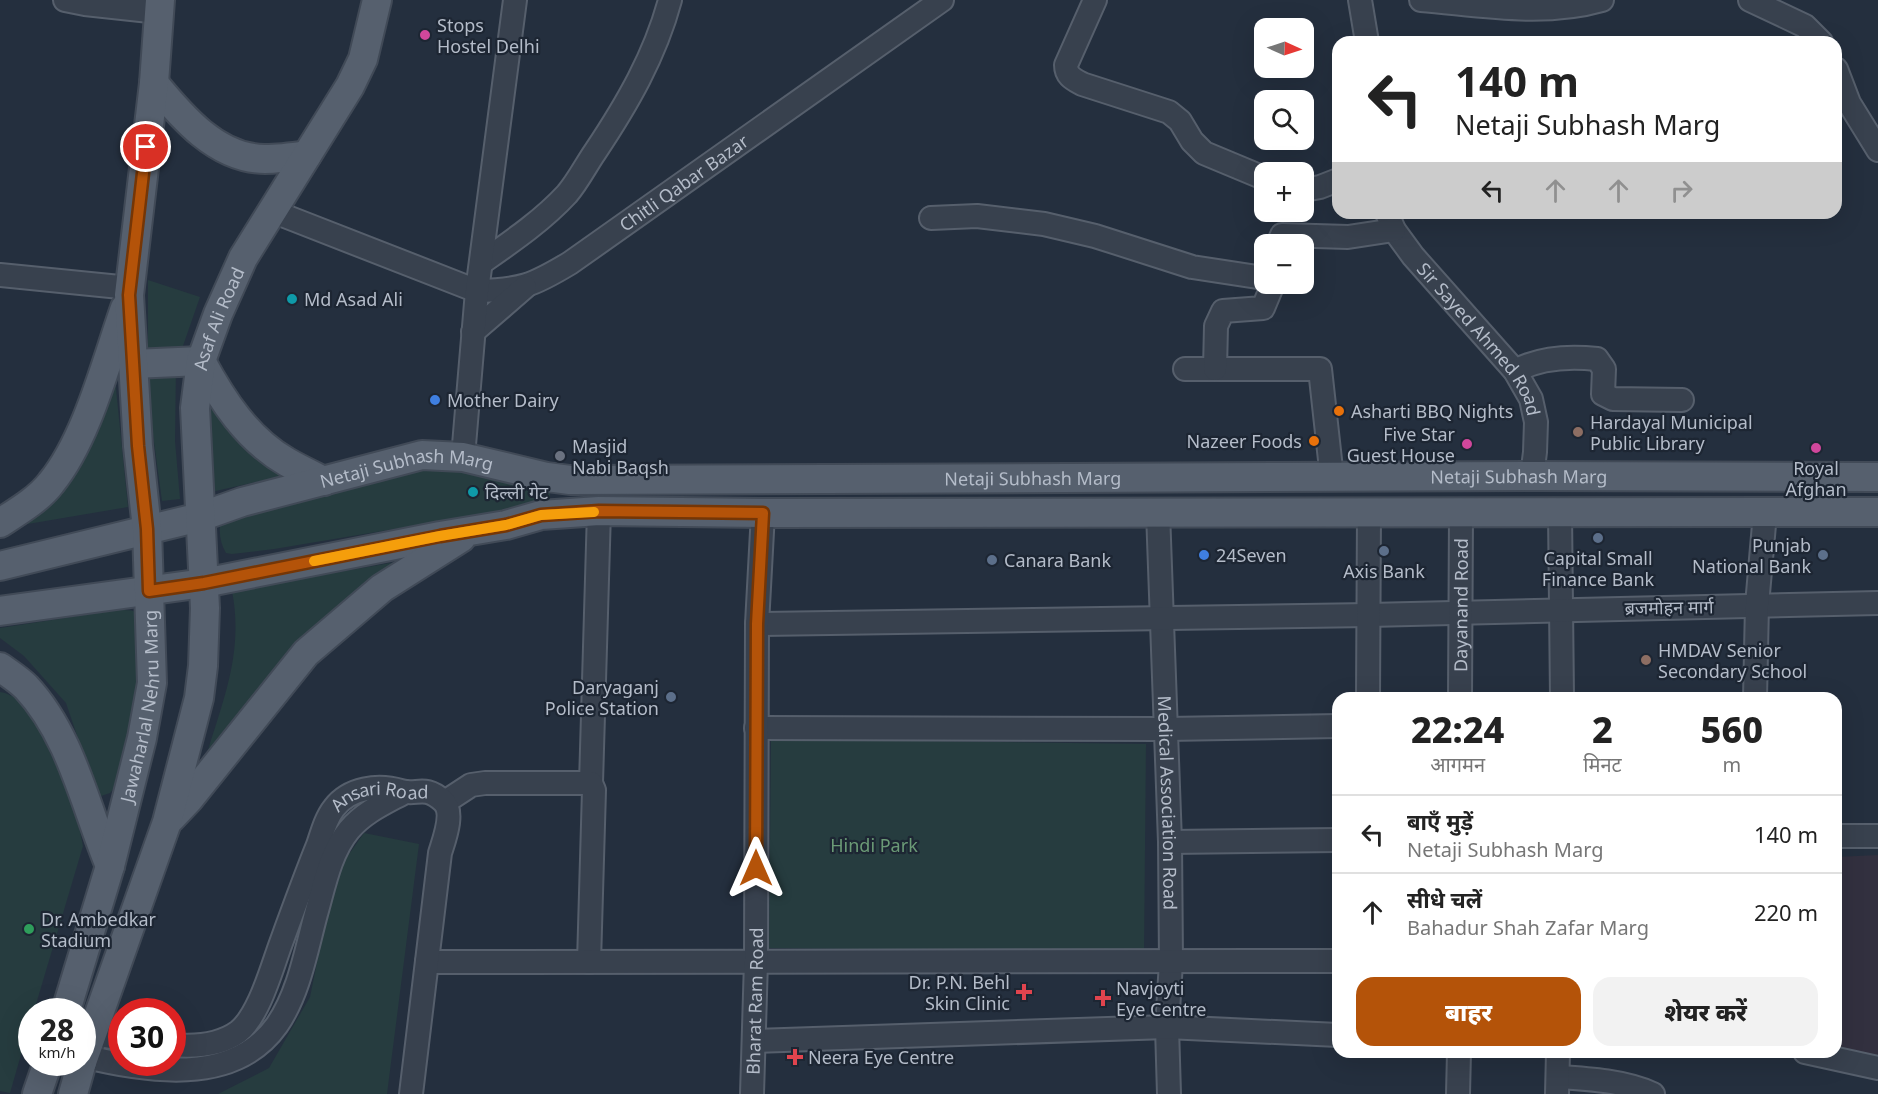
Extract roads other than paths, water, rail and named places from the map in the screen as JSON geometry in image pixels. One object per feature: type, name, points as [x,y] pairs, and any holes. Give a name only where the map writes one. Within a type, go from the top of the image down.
[{"type":"main road","name":"Asaf Ali Road","points":[[204,583],[195,408],[201,361],[218,314],[243,258],[350,86],[363,59],[377,0]]},
{"type":"main road","name":"Asaf Ali Road","points":[[350,86],[378,67],[387,43],[394,0]]},
{"type":"main road","name":"Jawaharlal Nehru Marg","points":[[70,998],[110,866],[142,738],[152,683],[147,529],[138,446],[130,291],[154,82],[159,6]]},
{"type":"main road","points":[[154,82],[180,115],[230,152],[263,159],[307,156]]},
{"type":"main road","points":[[0,523],[51,484],[72,451],[91,406],[130,291]]},
{"type":"main road","points":[[133,364],[201,361],[222,400],[250,434],[285,462],[324,481]]},
{"type":"main road","name":"Netaji Subhash Marg","points":[[0,566],[200,517],[242,502],[422,455],[463,457],[547,477],[570,480],[1878,477]]},
{"type":"main road","name":"Netaji Subhash Marg","points":[[0,611],[204,583],[471,531],[541,515],[599,511],[1461,514],[1878,512]]},
{"type":"main road","points":[[167,822],[189,799],[306,653],[382,588],[471,531]]},
{"type":"main road","points":[[96,1017],[167,822],[199,698],[204,583]]},
{"type":"main road","points":[[0,667],[25,686],[55,726],[110,866]]},
{"type":"main road","points":[[37,1094],[43,1076]]},
{"type":"main road","points":[[73,1094],[78,1076]]},
{"type":"street","points":[[65,0],[159,6]]},
{"type":"street","points":[[463,457],[477,291],[515,0]]},
{"type":"street","points":[[481,263],[526,232],[568,193],[619,115],[646,66],[663,26],[670,0]]},
{"type":"street","name":"Chitli Qabar Bazar","points":[[272,211],[477,291],[507,291],[525,287],[570,263],[942,0]]},
{"type":"street","points":[[1095,0],[1066,65],[1070,78],[1169,112],[1180,121],[1192,141],[1204,153],[1254,173]]},
{"type":"street","points":[[1360,0],[1366,36]]},
{"type":"street","points":[[1421,0],[1545,10],[1580,6],[1602,0]]},
{"type":"street","points":[[1750,0],[1805,26],[1815,36]]},
{"type":"street","points":[[1842,85],[1849,104],[1878,150]]},
{"type":"street","points":[[1314,189],[1332,183]]},
{"type":"street","points":[[931,218],[977,216],[1044,224],[1095,236],[1192,267],[1254,276]]},
{"type":"street","points":[[1314,236],[1348,237],[1390,221]]},
{"type":"street","name":"Sir Sayed Ahmed Road","points":[[1390,221],[1413,256],[1515,371],[1531,399],[1536,422],[1532,476]]},
{"type":"street","points":[[0,275],[130,291]]},
{"type":"street","points":[[474,332],[525,287]]},
{"type":"street","points":[[1215,369],[1216,326],[1223,311],[1263,308],[1269,294]]},
{"type":"street","points":[[1515,371],[1530,363],[1580,357],[1597,359],[1604,369],[1603,394],[1613,399],[1682,400]]},
{"type":"street","points":[[1185,369],[1320,369],[1332,478]]},
{"type":"street","points":[[589,962],[594,790],[591,783],[599,511]]},
{"type":"street","name":"Medical Association Road","points":[[1158,512],[1170,842],[1171,962],[1167,1027],[1169,1094]]},
{"type":"street","name":"Bharat Ram Road","points":[[752,1094],[756,962],[757,624],[763,513]]},
{"type":"street","points":[[1368,692],[1369,513]]},
{"type":"street","points":[[1560,513],[1563,692]]},
{"type":"street","points":[[1755,692],[1757,605],[1765,513]]},
{"type":"street","name":"Dayanand Road","points":[[1460,692],[1461,514]]},
{"type":"street","name":"ब्रजमोहन मार्ग","points":[[757,624],[1369,615],[1878,603]]},
{"type":"street","points":[[756,728],[1167,729],[1332,726]]},
{"type":"street","points":[[445,802],[471,785],[485,783],[591,783]]},
{"type":"street","name":"Ansari Road","points":[[186,1046],[215,1043],[237,1033],[246,1024],[265,984],[308,869],[334,808],[346,797],[360,790],[377,788],[405,792],[418,790],[430,792],[445,802],[448,813],[440,853],[411,1094]]},
{"type":"street","points":[[96,1055],[122,1065],[184,1070],[223,1064],[265,1040],[278,1024],[292,995],[305,960],[335,852],[357,821],[405,792]]},
{"type":"street","points":[[1842,836],[1878,836]]},
{"type":"street","points":[[1170,842],[1332,840]]},
{"type":"street","points":[[427,962],[1332,961]]},
{"type":"street","points":[[753,1041],[1167,1027],[1332,1035]]},
{"type":"street","points":[[1458,1058],[1458,1094]]},
{"type":"street","points":[[1558,1058],[1558,1086],[1586,1078],[1643,1092]]},
{"type":"street","points":[[1832,1058],[1878,1068]]},
{"type":"place","name":"Stops Hostel Delhi","points":[[425,35]]},
{"type":"place","name":"Md Asad Ali","points":[[292,299]]},
{"type":"place","name":"Mother Dairy","points":[[435,400]]},
{"type":"place","name":"Asharti BBQ Nights","points":[[1339,411]]},
{"type":"place","name":"Hardayal Municipal Public Library","points":[[1578,432]]},
{"type":"place","name":"Nazeer Foods","points":[[1314,441]]},
{"type":"place","name":"Five Star Guest House","points":[[1467,444]]},
{"type":"place","name":"Royal Afghan","points":[[1816,448]]},
{"type":"place","name":"Masjid Nabi Baqsh","points":[[560,456]]},
{"type":"place","name":"दिल्ली गेट","points":[[473,492]]},
{"type":"place","name":"Capital Small Finance Bank","points":[[1598,538]]},
{"type":"place","name":"Axis Bank","points":[[1384,551]]},
{"type":"place","name":"24Seven","points":[[1204,555]]},
{"type":"place","name":"Punjab National Bank","points":[[1823,555]]},
{"type":"place","name":"Canara Bank","points":[[992,560]]},
{"type":"place","name":"HMDAV Senior Secondary School","points":[[1646,660]]},
{"type":"place","name":"Daryaganj Police Station","points":[[671,697]]},
{"type":"place","name":"Dr. Ambedkar Stadium","points":[[29,929]]},
{"type":"place","name":"Dr. P.N. Behl Skin Clinic","points":[[1024,992]]},
{"type":"place","name":"Navjoyti Eye Centre","points":[[1103,998]]},
{"type":"place","name":"Neera Eye Centre","points":[[795,1057]]},
{"type":"park label","name":"Hindi Park","points":[[874,845]]}]
